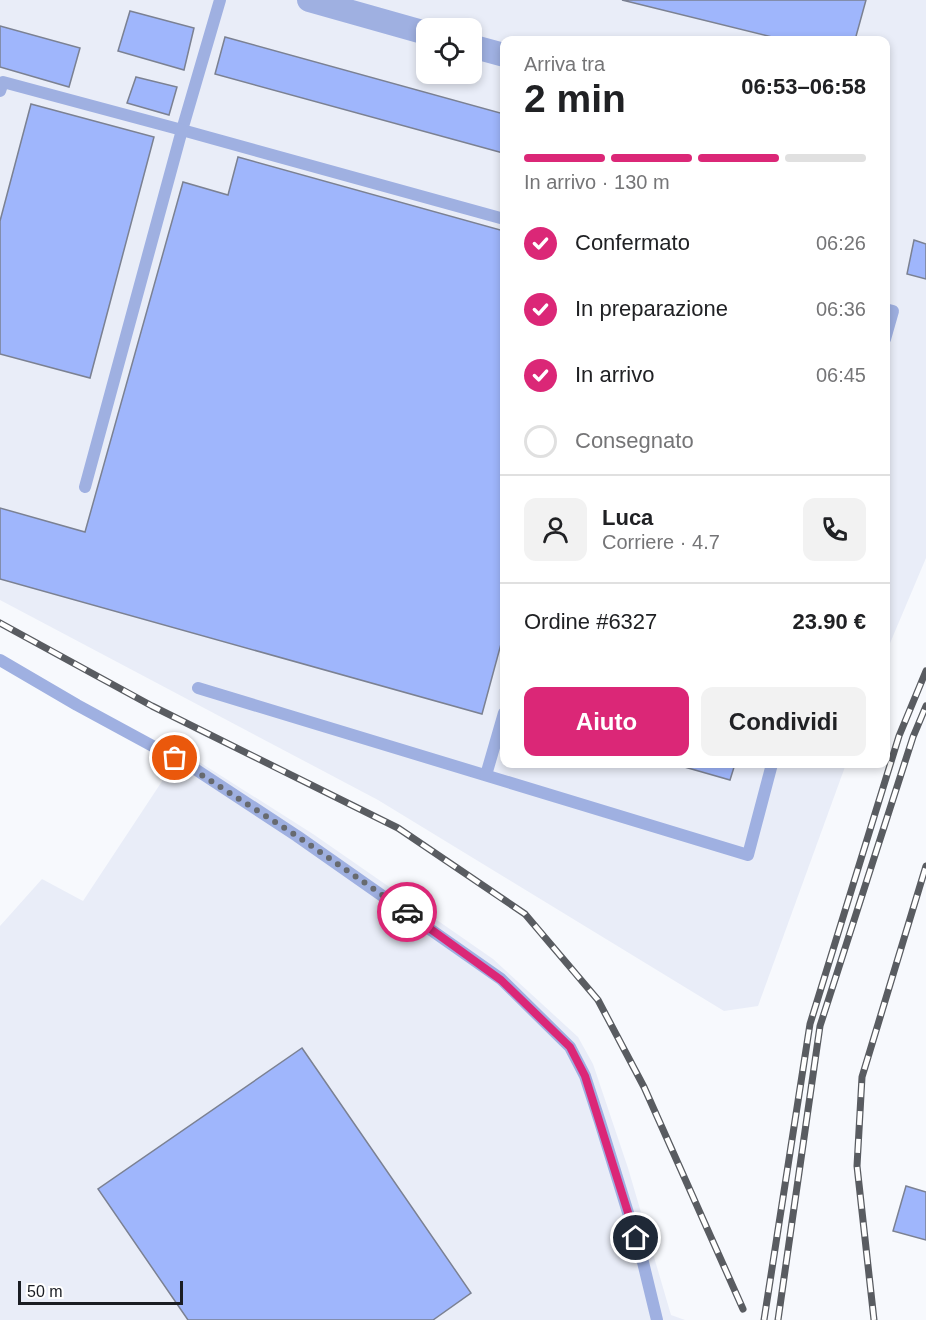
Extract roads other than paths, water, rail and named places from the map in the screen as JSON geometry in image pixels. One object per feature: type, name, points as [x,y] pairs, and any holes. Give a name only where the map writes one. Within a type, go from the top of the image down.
[{"type":"street","points":[[309,0],[416,30]]},
{"type":"street","points":[[482,49],[500,54]]},
{"type":"lane","points":[[85,487],[182,130],[220,0]]},
{"type":"lane","points":[[0,91],[3,82],[500,218]]},
{"type":"lane","points":[[0,660],[195,769],[297,836],[501,980],[570,1047],[585,1076],[600,1122],[642,1258],[657,1320]]},
{"type":"lane","points":[[198,687],[748,855],[771,768]]},
{"type":"lane","points":[[486,775],[500,727]]},
{"type":"railway","points":[[0,623],[152,706],[398,828],[525,914],[598,1000],[644,1087],[743,1309]]},
{"type":"railway","points":[[890,765],[899,736],[926,671]]},
{"type":"railway","points":[[778,1320],[820,1026],[913,737],[926,706]]},
{"type":"railway","points":[[764,1320],[810,1024],[889,768]]},
{"type":"railway","points":[[874,1320],[857,1166],[862,1077],[926,866]]}]
